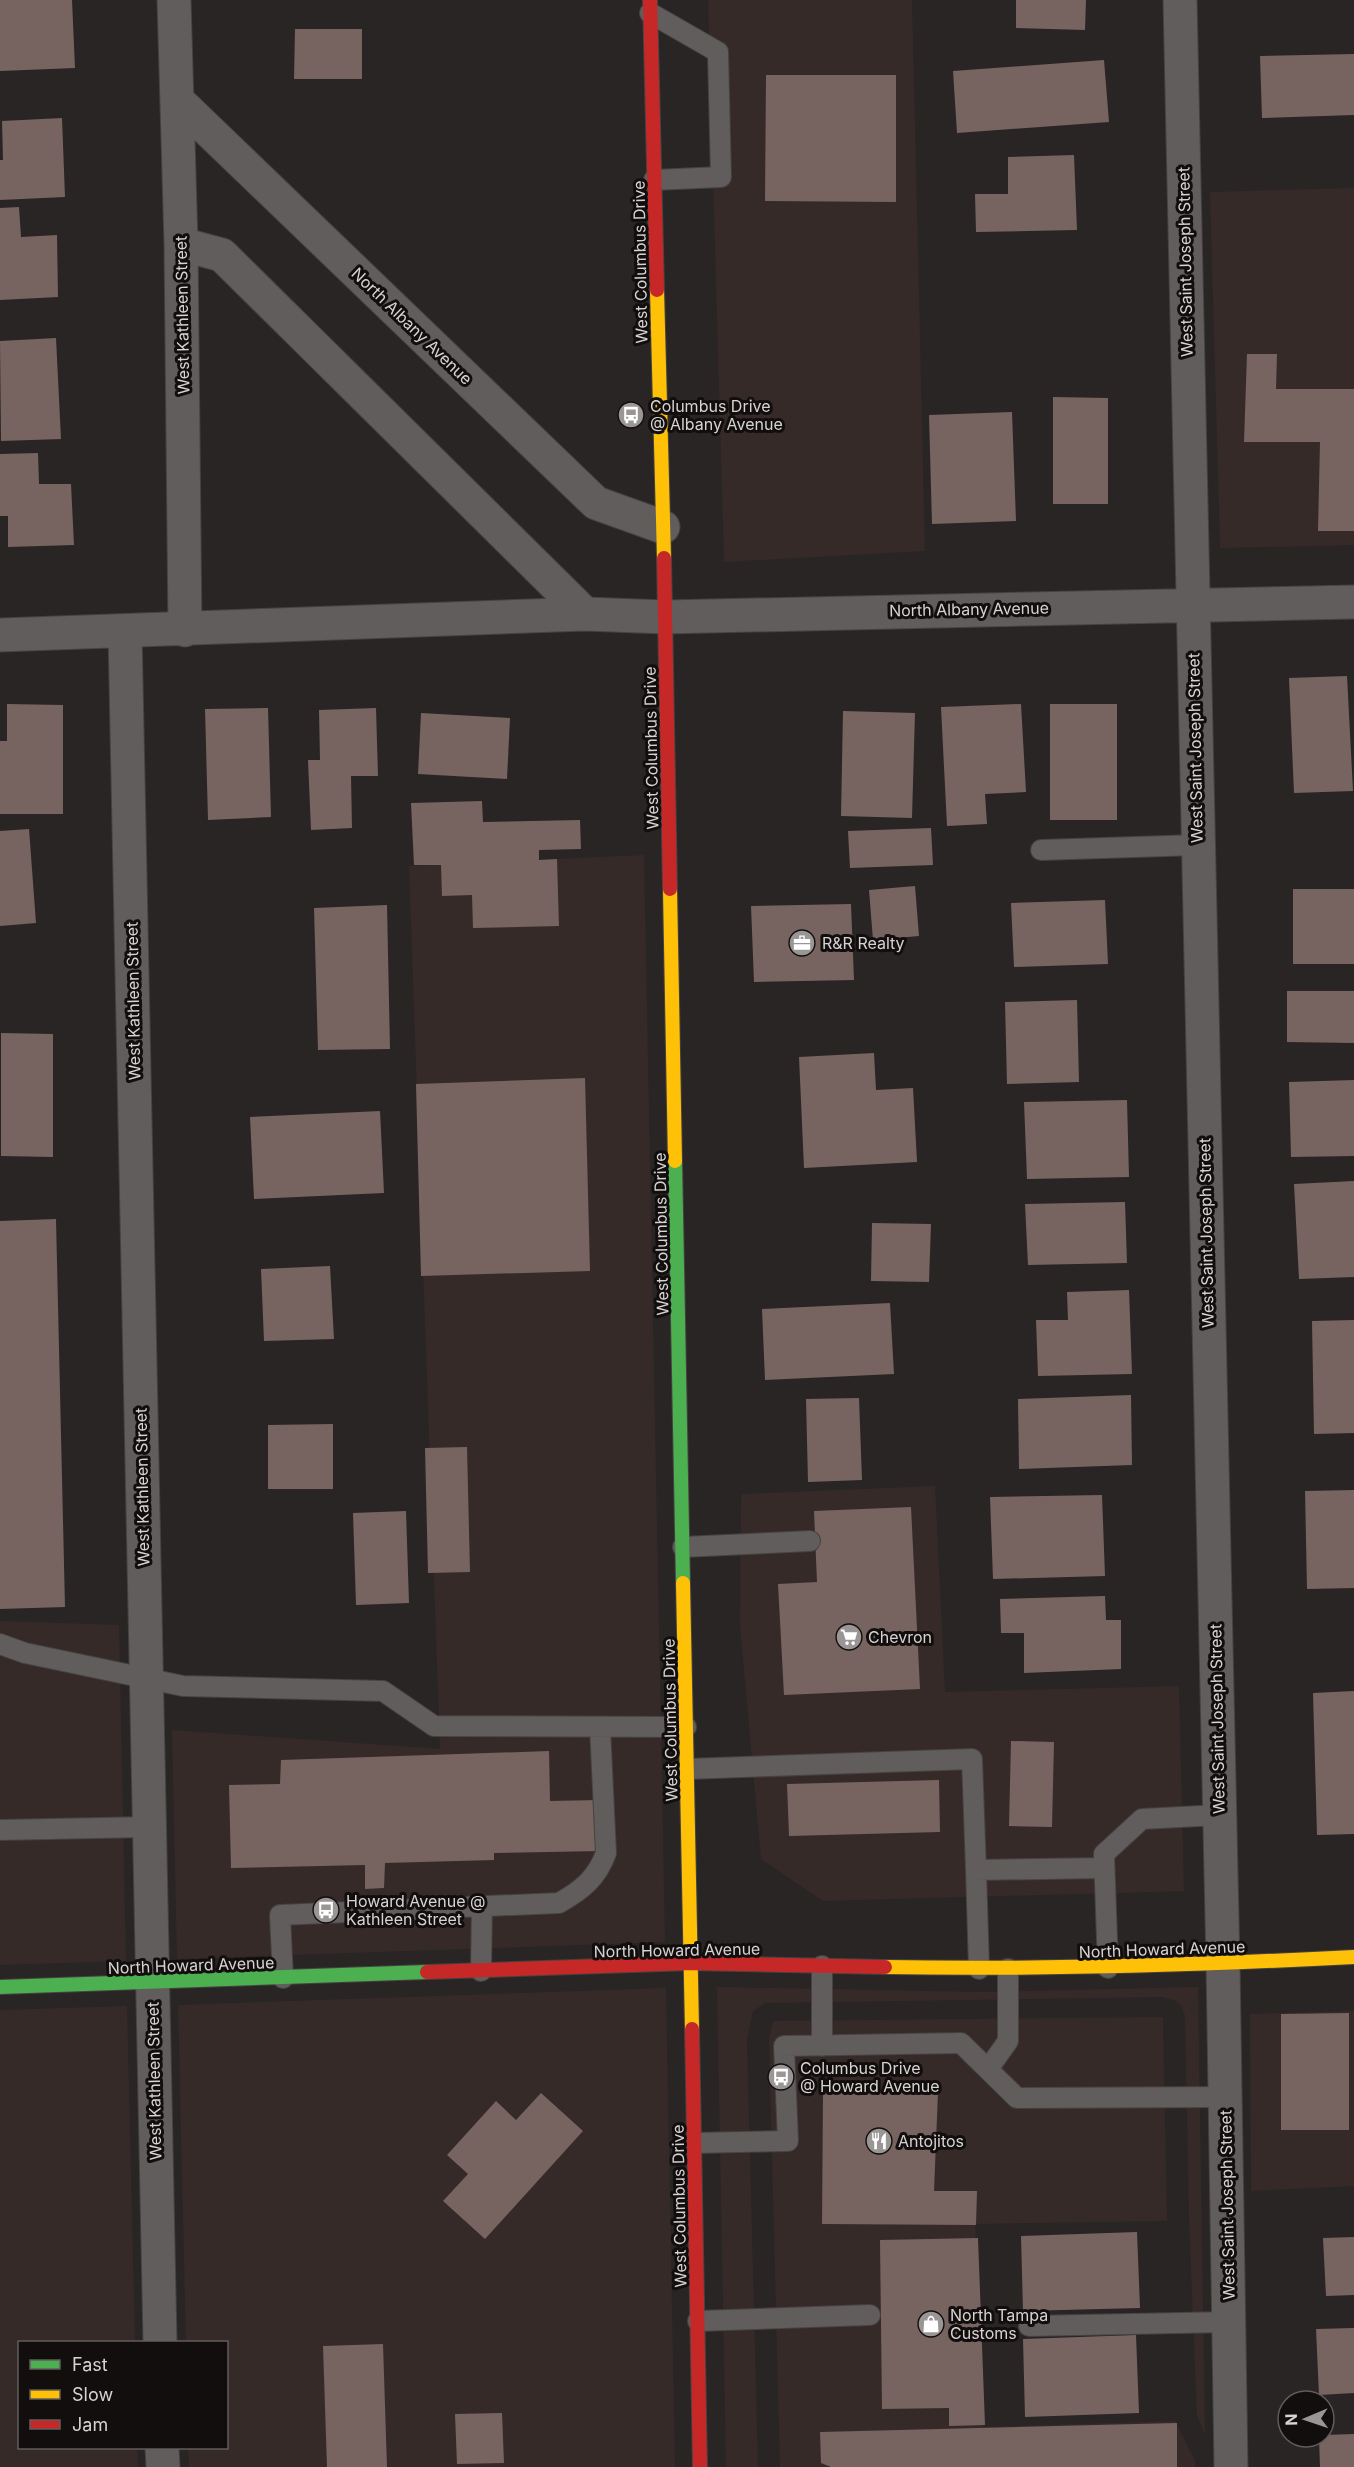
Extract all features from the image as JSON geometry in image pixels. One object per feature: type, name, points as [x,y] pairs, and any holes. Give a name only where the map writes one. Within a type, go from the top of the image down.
[{"type":"main road","name":"West Columbus Drive","points":[[650,6],[665,617],[700,2467]]},
{"type":"main road","name":"North Howard Avenue","points":[[0,1988],[690,1964],[1008,1969],[1108,1968],[1354,1958]]},
{"type":"street","name":"West Kathleen Street","points":[[174,0],[181,244],[185,630]]},
{"type":"street","name":"West Saint Joseph Street","points":[[1180,0],[1223,1964],[1231,2467]]},
{"type":"street","name":"North Albany Avenue","points":[[177,100],[596,503],[663,527]]},
{"type":"street","points":[[181,244],[222,255],[585,614]]},
{"type":"street","name":"North Albany Avenue","points":[[0,635],[585,614],[665,617],[1354,602]]},
{"type":"street","name":"West Kathleen Street","points":[[125,632],[160,2341]]},
{"type":"street","points":[[162,2449],[163,2467]]},
{"type":"lane","points":[[650,6],[718,52],[721,177],[654,180]]},
{"type":"lane","points":[[1041,850],[1197,845]]},
{"type":"lane","points":[[683,1547],[810,1541]]},
{"type":"lane","points":[[0,1644],[26,1653],[183,1686],[383,1691],[434,1726],[686,1727]]},
{"type":"lane","points":[[283,1978],[280,1915],[559,1903],[583,1890],[602,1864],[606,1853],[600,1727]]},
{"type":"lane","points":[[687,1769],[972,1760],[979,1969]]},
{"type":"lane","points":[[1108,1968],[1104,1854],[1142,1819],[1219,1815]]},
{"type":"lane","points":[[0,1830],[148,1827]]},
{"type":"lane","points":[[976,1870],[1104,1868]]},
{"type":"lane","points":[[481,1971],[482,1906]]},
{"type":"lane","points":[[822,1966],[822,2046]]},
{"type":"lane","points":[[988,2069],[1008,2041],[1008,1969]]},
{"type":"lane","points":[[694,2143],[788,2141],[784,2046],[961,2043],[1017,2098],[1225,2097]]},
{"type":"lane","points":[[698,2320],[870,2314]]},
{"type":"lane","points":[[1029,2326],[1229,2322]]},
{"type":"shaded area","points":[[708,0],[912,0],[925,551],[724,562]]},
{"type":"shaded area","points":[[1354,188],[1354,545],[1220,548],[1210,192]]},
{"type":"shaded area","points":[[644,855],[665,1942],[177,1959],[172,1730],[440,1749],[409,866]]},
{"type":"shaded area","points":[[935,1486],[945,1692],[1179,1686],[1184,1891],[823,1901],[761,1859],[740,1625],[741,1494]]},
{"type":"shaded area","points":[[0,1621],[119,1625],[126,1961],[0,1965]]},
{"type":"shaded area","points":[[717,1987],[979,1992],[1198,1987],[1205,2434],[1197,2416],[1189,2220],[1185,2016],[1181,2005],[1163,1997],[765,2003],[753,2011],[747,2039],[758,2467],[726,2467]]},
{"type":"shaded area","points":[[666,1988],[675,2467],[189,2467],[188,2449],[228,2449],[228,2341],[186,2341],[178,2005]]},
{"type":"shaded area","points":[[127,2006],[135,2341],[18,2341],[18,2449],[137,2449],[138,2467],[0,2467],[0,2010]]},
{"type":"shaded area","points":[[1354,2011],[1354,2186],[1251,2191],[1250,2014]]},
{"type":"shaded area","points":[[1163,2017],[1167,2221],[975,2224],[983,2427],[1175,2421],[1195,2461],[1195,2467],[780,2467],[769,2038],[773,2021]]},
{"type":"building","points":[[0,0],[72,0],[75,68],[0,71]]},
{"type":"building","points":[[1016,0],[1086,0],[1085,30],[1016,28]]},
{"type":"building","points":[[295,29],[362,29],[362,79],[294,79]]},
{"type":"building","points":[[1354,54],[1354,115],[1262,118],[1260,56]]},
{"type":"building","points":[[1104,60],[1109,122],[957,133],[953,71]]},
{"type":"building","points":[[766,75],[896,75],[896,202],[765,201]]},
{"type":"building","points":[[62,118],[65,197],[0,200],[0,160],[3,160],[2,121]]},
{"type":"building","points":[[1074,155],[1077,230],[976,232],[975,194],[1008,194],[1008,157]]},
{"type":"building","points":[[19,207],[21,237],[57,235],[58,297],[0,300],[0,208]]},
{"type":"building","points":[[56,338],[61,439],[1,441],[0,341]]},
{"type":"building","points":[[1247,354],[1277,354],[1276,389],[1354,389],[1354,531],[1318,531],[1320,442],[1244,442]]},
{"type":"building","points":[[1053,397],[1108,398],[1108,504],[1053,504]]},
{"type":"building","points":[[1012,412],[1016,521],[932,524],[929,415]]},
{"type":"building","points":[[38,453],[39,484],[71,484],[74,545],[8,547],[8,516],[0,516],[0,454]]},
{"type":"building","points":[[1347,676],[1353,791],[1294,793],[1289,678]]},
{"type":"building","points":[[7,704],[63,705],[63,814],[0,814],[0,741],[7,741]]},
{"type":"building","points":[[1021,704],[1026,792],[985,794],[987,824],[947,826],[941,707]]},
{"type":"building","points":[[1050,704],[1117,704],[1117,820],[1050,820]]},
{"type":"building","points":[[268,708],[271,817],[208,820],[205,709]]},
{"type":"building","points":[[376,708],[378,776],[351,776],[352,828],[311,830],[308,760],[320,760],[319,710]]},
{"type":"building","points":[[843,711],[915,713],[912,818],[841,816]]},
{"type":"building","points":[[421,713],[510,718],[507,779],[418,774]]},
{"type":"building","points":[[482,801],[483,822],[580,820],[581,849],[539,850],[539,860],[557,859],[559,926],[473,928],[472,895],[442,896],[441,865],[414,865],[411,803]]},
{"type":"building","points":[[931,828],[933,865],[850,868],[848,831]]},
{"type":"building","points":[[29,829],[36,923],[0,926],[0,831]]},
{"type":"building","points":[[915,886],[919,936],[873,940],[869,890]]},
{"type":"building","points":[[1293,889],[1354,889],[1354,964],[1293,964]]},
{"type":"building","points":[[1105,900],[1108,964],[1014,967],[1011,903]]},
{"type":"building","name":"R&R Realty","points":[[851,904],[854,980],[754,982],[751,906]]},
{"type":"building","points":[[387,905],[390,1049],[318,1050],[314,908]]},
{"type":"building","points":[[1287,991],[1354,991],[1354,1043],[1287,1042]]},
{"type":"building","points":[[1077,1000],[1079,1082],[1007,1084],[1005,1002]]},
{"type":"building","points":[[1,1033],[53,1034],[53,1157],[1,1156]]},
{"type":"building","points":[[874,1053],[876,1090],[913,1088],[917,1162],[804,1168],[799,1057]]},
{"type":"building","points":[[585,1078],[590,1271],[421,1276],[416,1084]]},
{"type":"building","points":[[1354,1080],[1354,1156],[1291,1157],[1289,1082]]},
{"type":"building","points":[[1127,1100],[1129,1177],[1027,1179],[1024,1102]]},
{"type":"building","points":[[380,1111],[384,1193],[254,1199],[250,1117]]},
{"type":"building","points":[[1354,1181],[1354,1277],[1299,1279],[1294,1184]]},
{"type":"building","points":[[1125,1202],[1127,1263],[1028,1265],[1025,1204]]},
{"type":"building","points":[[56,1219],[65,1607],[0,1609],[0,1221]]},
{"type":"building","points":[[872,1223],[931,1224],[929,1282],[871,1281]]},
{"type":"building","points":[[330,1266],[334,1339],[264,1341],[261,1269]]},
{"type":"building","points":[[1129,1290],[1132,1374],[1038,1376],[1036,1320],[1068,1320],[1067,1292]]},
{"type":"building","points":[[890,1303],[894,1374],[765,1380],[762,1309]]},
{"type":"building","points":[[1354,1320],[1354,1433],[1314,1434],[1312,1321]]},
{"type":"building","points":[[1131,1395],[1132,1465],[1019,1469],[1018,1399]]},
{"type":"building","points":[[859,1398],[862,1480],[808,1482],[806,1399]]},
{"type":"building","points":[[333,1424],[333,1489],[268,1489],[268,1425]]},
{"type":"building","points":[[467,1447],[470,1572],[428,1573],[425,1448]]},
{"type":"building","points":[[1354,1490],[1354,1588],[1307,1589],[1305,1491]]},
{"type":"building","points":[[1102,1495],[1105,1576],[993,1579],[990,1497]]},
{"type":"building","name":"Chevron","points":[[911,1507],[920,1689],[784,1695],[778,1584],[817,1582],[814,1511]]},
{"type":"building","points":[[406,1511],[409,1603],[356,1605],[353,1513]]},
{"type":"building","points":[[1105,1596],[1106,1620],[1121,1620],[1121,1669],[1024,1673],[1024,1633],[1001,1633],[1000,1599]]},
{"type":"building","points":[[1354,1691],[1354,1834],[1317,1835],[1313,1693]]},
{"type":"building","points":[[1011,1741],[1054,1742],[1052,1827],[1009,1826]]},
{"type":"building","points":[[549,1751],[550,1801],[600,1800],[600,1851],[494,1853],[494,1860],[385,1863],[384,1888],[365,1889],[365,1865],[231,1868],[229,1785],[280,1784],[281,1760]]},
{"type":"building","points":[[939,1780],[940,1832],[789,1836],[787,1784]]},
{"type":"building","points":[[1349,2013],[1349,2130],[1281,2130],[1281,2014]]},
{"type":"building","name":"Antojitos","points":[[823,2092],[938,2092],[934,2191],[977,2191],[976,2225],[822,2224]]},
{"type":"building","points":[[541,2093],[583,2131],[485,2239],[443,2201],[468,2174],[447,2155],[496,2101],[516,2120]]},
{"type":"building","points":[[1137,2232],[1140,2308],[1023,2311],[1021,2236]]},
{"type":"building","points":[[1354,2237],[1354,2295],[1326,2296],[1323,2238]]},
{"type":"building","name":"North Tampa Customs","points":[[978,2238],[985,2425],[949,2426],[949,2408],[882,2409],[880,2240]]},
{"type":"building","points":[[1354,2328],[1354,2393],[1336,2394],[1336,2389],[1319,2389],[1316,2329]]},
{"type":"building","points":[[1136,2335],[1139,2413],[1025,2417],[1023,2339]]},
{"type":"building","points":[[383,2344],[387,2467],[327,2467],[323,2346]]},
{"type":"building","points":[[502,2413],[504,2463],[457,2464],[455,2414]]},
{"type":"building","points":[[1177,2423],[1177,2467],[831,2467],[821,2463],[820,2432]]},
{"type":"building","points":[[1354,2434],[1354,2467],[1320,2467],[1319,2449],[1336,2449],[1336,2435]]},
{"type":"traffic: fast","points":[[675,1161],[683,1583]]},
{"type":"traffic: fast","points":[[0,1987],[427,1972]]},
{"type":"traffic: slow","points":[[657,290],[664,558]]},
{"type":"traffic: slow","points":[[670,889],[675,1161]]},
{"type":"traffic: slow","points":[[683,1583],[692,2029]]},
{"type":"traffic: slow","points":[[885,1967],[1120,1966],[1354,1957]]},
{"type":"traffic: jam","points":[[650,0],[657,290]]},
{"type":"traffic: jam","points":[[664,558],[670,889]]},
{"type":"traffic: jam","points":[[427,1972],[690,1963],[885,1967]]},
{"type":"traffic: jam","points":[[692,2029],[700,2467]]},
{"type":"place","name":"Columbus Drive @ Albany Avenue","points":[[631,415]]},
{"type":"place","name":"R&R Realty","points":[[802,943]]},
{"type":"place","name":"Chevron","points":[[849,1637]]},
{"type":"place","name":"Howard Avenue @ Kathleen Street","points":[[326,1910]]},
{"type":"place","name":"Columbus Drive @ Howard Avenue","points":[[781,2077]]},
{"type":"place","name":"Antojitos","points":[[879,2141]]},
{"type":"place","name":"North Tampa Customs","points":[[931,2324]]}]
